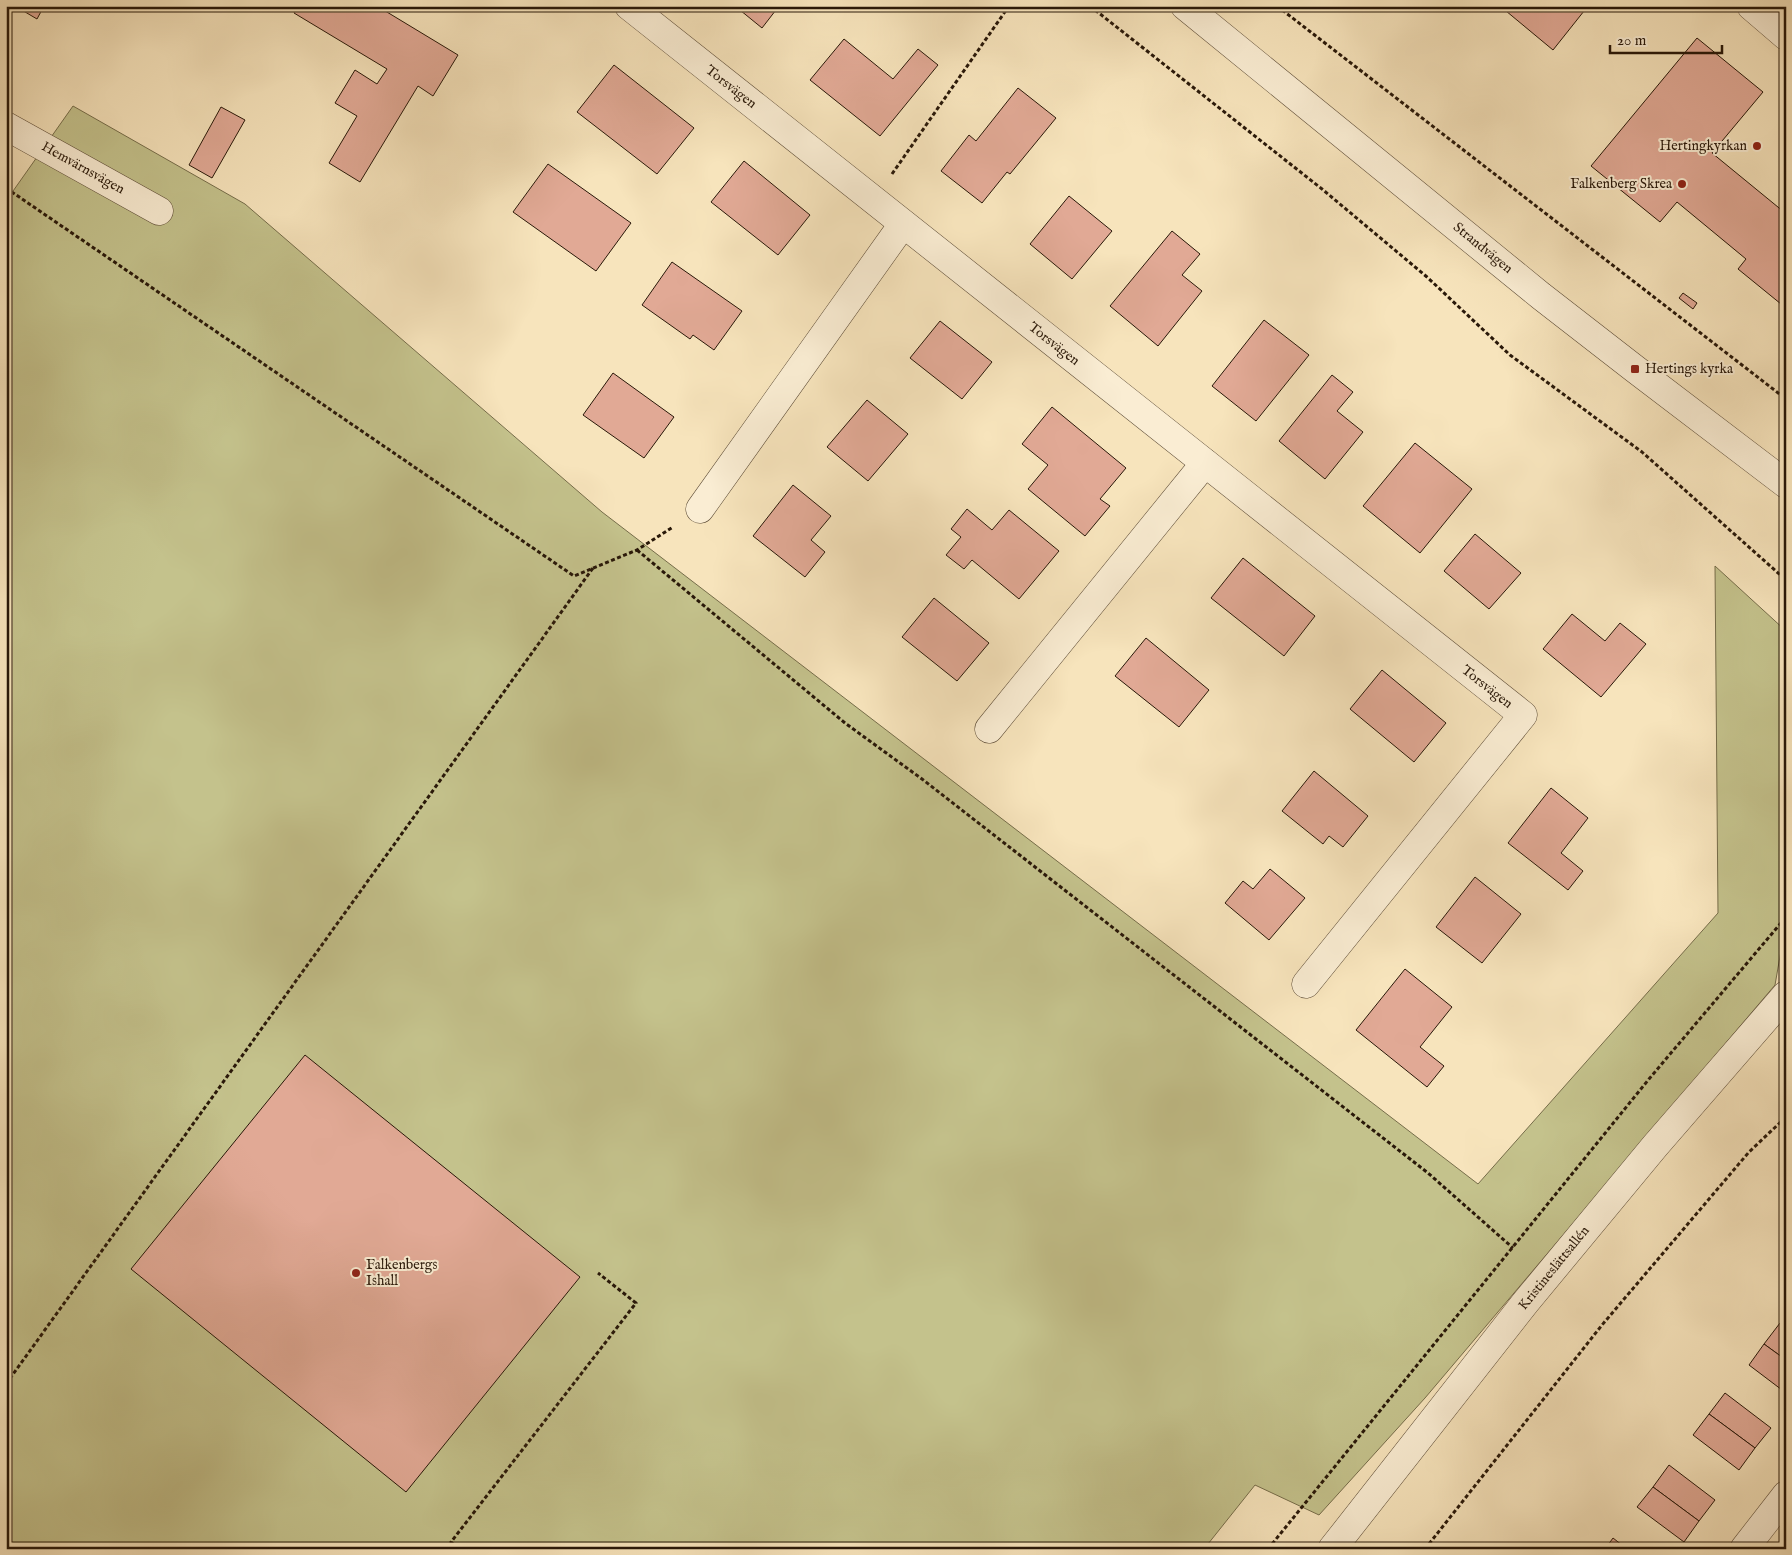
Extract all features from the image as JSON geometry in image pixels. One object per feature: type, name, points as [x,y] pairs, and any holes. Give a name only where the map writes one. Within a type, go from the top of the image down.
[{"type":"street","name":"Torsvägen","points":[[629,6],[1523,715],[1306,984]]},
{"type":"street","name":"Strandvägen","points":[[1185,6],[1541,296],[1786,484]]},
{"type":"street","points":[[1750,6],[1786,36]]},
{"type":"street","name":"Hemvärnsvägen","points":[[6,126],[159,210]]},
{"type":"street","points":[[700,509],[903,224]]},
{"type":"street","points":[[989,729],[1205,463]]},
{"type":"street","name":"Kristineslättsallén","points":[[1332,1549],[1525,1304],[1655,1146],[1786,995]]},
{"type":"street","points":[[1744,1549],[1786,1495]]},
{"type":"path","points":[[873,200],[1009,6]]},
{"type":"path","points":[[1090,6],[1322,189],[1427,277],[1510,354],[1642,452],[1786,580]]},
{"type":"path","points":[[1277,6],[1786,399]]},
{"type":"path","points":[[6,188],[574,576],[637,550],[700,509]]},
{"type":"path","points":[[637,550],[845,723],[922,779],[1428,1173],[1513,1248]]},
{"type":"path","points":[[6,1384],[593,568]]},
{"type":"path","points":[[1268,1549],[1649,1079],[1786,917]]},
{"type":"path","points":[[1425,1549],[1602,1325],[1749,1152],[1786,1117]]},
{"type":"path","points":[[458,1549],[451,1542],[636,1304],[598,1273]]},
{"type":"shaded area","points":[[73,106],[245,204],[602,512],[1478,1184],[1718,913],[1715,566],[1786,631],[1786,922],[1775,985],[1425,1398],[1319,1515],[1255,1485],[1204,1549],[6,1549],[6,201]]},
{"type":"building","points":[[15,6],[44,6],[37,19]]},
{"type":"building","points":[[298,6],[377,6],[458,55],[433,96],[418,86],[360,182],[329,163],[357,116],[335,103],[355,70],[377,84],[387,69],[294,13]]},
{"type":"building","points":[[735,6],[779,6],[762,28]]},
{"type":"building","points":[[1500,6],[1588,6],[1553,50]]},
{"type":"building","name":"Falkenberg Skrea","points":[[1697,38],[1763,92],[1712,153],[1784,212],[1786,210],[1786,299],[1781,304],[1738,269],[1746,259],[1677,202],[1660,222],[1591,166]]},
{"type":"building","points":[[844,39],[893,79],[918,49],[938,65],[880,136],[810,80]]},
{"type":"building","points":[[614,65],[694,128],[657,174],[577,112]]},
{"type":"building","points":[[1018,88],[1056,118],[1010,174],[1007,172],[982,203],[941,171],[969,135],[976,141]]},
{"type":"building","points":[[221,107],[245,120],[212,178],[189,165]]},
{"type":"building","points":[[744,161],[810,215],[778,255],[711,202]]},
{"type":"building","points":[[548,164],[631,223],[596,271],[513,212]]},
{"type":"building","points":[[1069,196],[1112,231],[1072,279],[1030,244]]},
{"type":"building","points":[[1172,231],[1200,254],[1182,275],[1202,291],[1158,346],[1110,306]]},
{"type":"building","points":[[672,262],[742,311],[714,350],[693,335],[690,339],[642,305]]},
{"type":"building","points":[[1683,293],[1697,303],[1693,309],[1679,298]]},
{"type":"building","points":[[1264,320],[1309,355],[1256,421],[1212,386]]},
{"type":"building","points":[[940,321],[992,362],[962,399],[910,358]]},
{"type":"building","points":[[613,373],[674,417],[644,458],[583,415]]},
{"type":"building","points":[[1332,375],[1353,392],[1337,411],[1363,432],[1325,479],[1279,441]]},
{"type":"building","points":[[867,400],[908,434],[868,481],[827,447]]},
{"type":"building","points":[[1052,407],[1126,468],[1100,499],[1110,506],[1085,536],[1028,489],[1048,465],[1022,444]]},
{"type":"building","points":[[1415,443],[1472,489],[1420,553],[1363,506]]},
{"type":"building","points":[[793,485],[831,516],[811,540],[825,552],[805,577],[753,536]]},
{"type":"building","points":[[967,509],[992,530],[1009,510],[1059,551],[1019,599],[972,560],[964,569],[946,555],[961,537],[951,529]]},
{"type":"building","points":[[1475,534],[1521,573],[1489,609],[1444,571]]},
{"type":"building","points":[[1243,558],[1315,616],[1284,656],[1211,598]]},
{"type":"building","points":[[934,598],[989,643],[957,681],[902,637]]},
{"type":"building","points":[[1572,614],[1605,641],[1620,623],[1646,644],[1601,697],[1543,649]]},
{"type":"building","points":[[1146,638],[1209,690],[1179,727],[1115,676]]},
{"type":"building","points":[[1382,670],[1446,723],[1414,762],[1350,709]]},
{"type":"building","points":[[1314,771],[1368,816],[1343,847],[1329,836],[1323,844],[1282,811]]},
{"type":"building","points":[[1551,788],[1588,818],[1561,853],[1583,871],[1568,890],[1508,843]]},
{"type":"building","points":[[1270,869],[1305,898],[1269,940],[1225,903],[1243,881],[1253,889]]},
{"type":"building","points":[[1475,877],[1521,914],[1482,963],[1436,927]]},
{"type":"building","points":[[1405,969],[1452,1007],[1420,1047],[1444,1066],[1427,1087],[1356,1030]]},
{"type":"building","name":"Falkenbergs Ishall","points":[[305,1055],[580,1277],[406,1492],[131,1269]]},
{"type":"building","points":[[1780,1323],[1786,1327],[1786,1360],[1764,1344]]},
{"type":"building","points":[[1764,1344],[1786,1360],[1786,1393],[1749,1365]]},
{"type":"building","points":[[1725,1393],[1771,1428],[1755,1448],[1709,1414]]},
{"type":"building","points":[[1709,1414],[1755,1448],[1739,1470],[1693,1435]]},
{"type":"building","points":[[1669,1465],[1715,1500],[1699,1521],[1653,1487]]},
{"type":"building","points":[[1653,1487],[1699,1521],[1684,1542],[1637,1507]]},
{"type":"building","points":[[1613,1538],[1627,1549],[1605,1549]]},
{"type":"place","name":"Hertingkyrkan","points":[[1757,146]]},
{"type":"place","name":"Falkenberg Skrea","points":[[1682,184]]},
{"type":"place","name":"Hertings kyrka","points":[[1635,369]]},
{"type":"place","name":"Falkenbergs Ishall","points":[[356,1273]]}]
